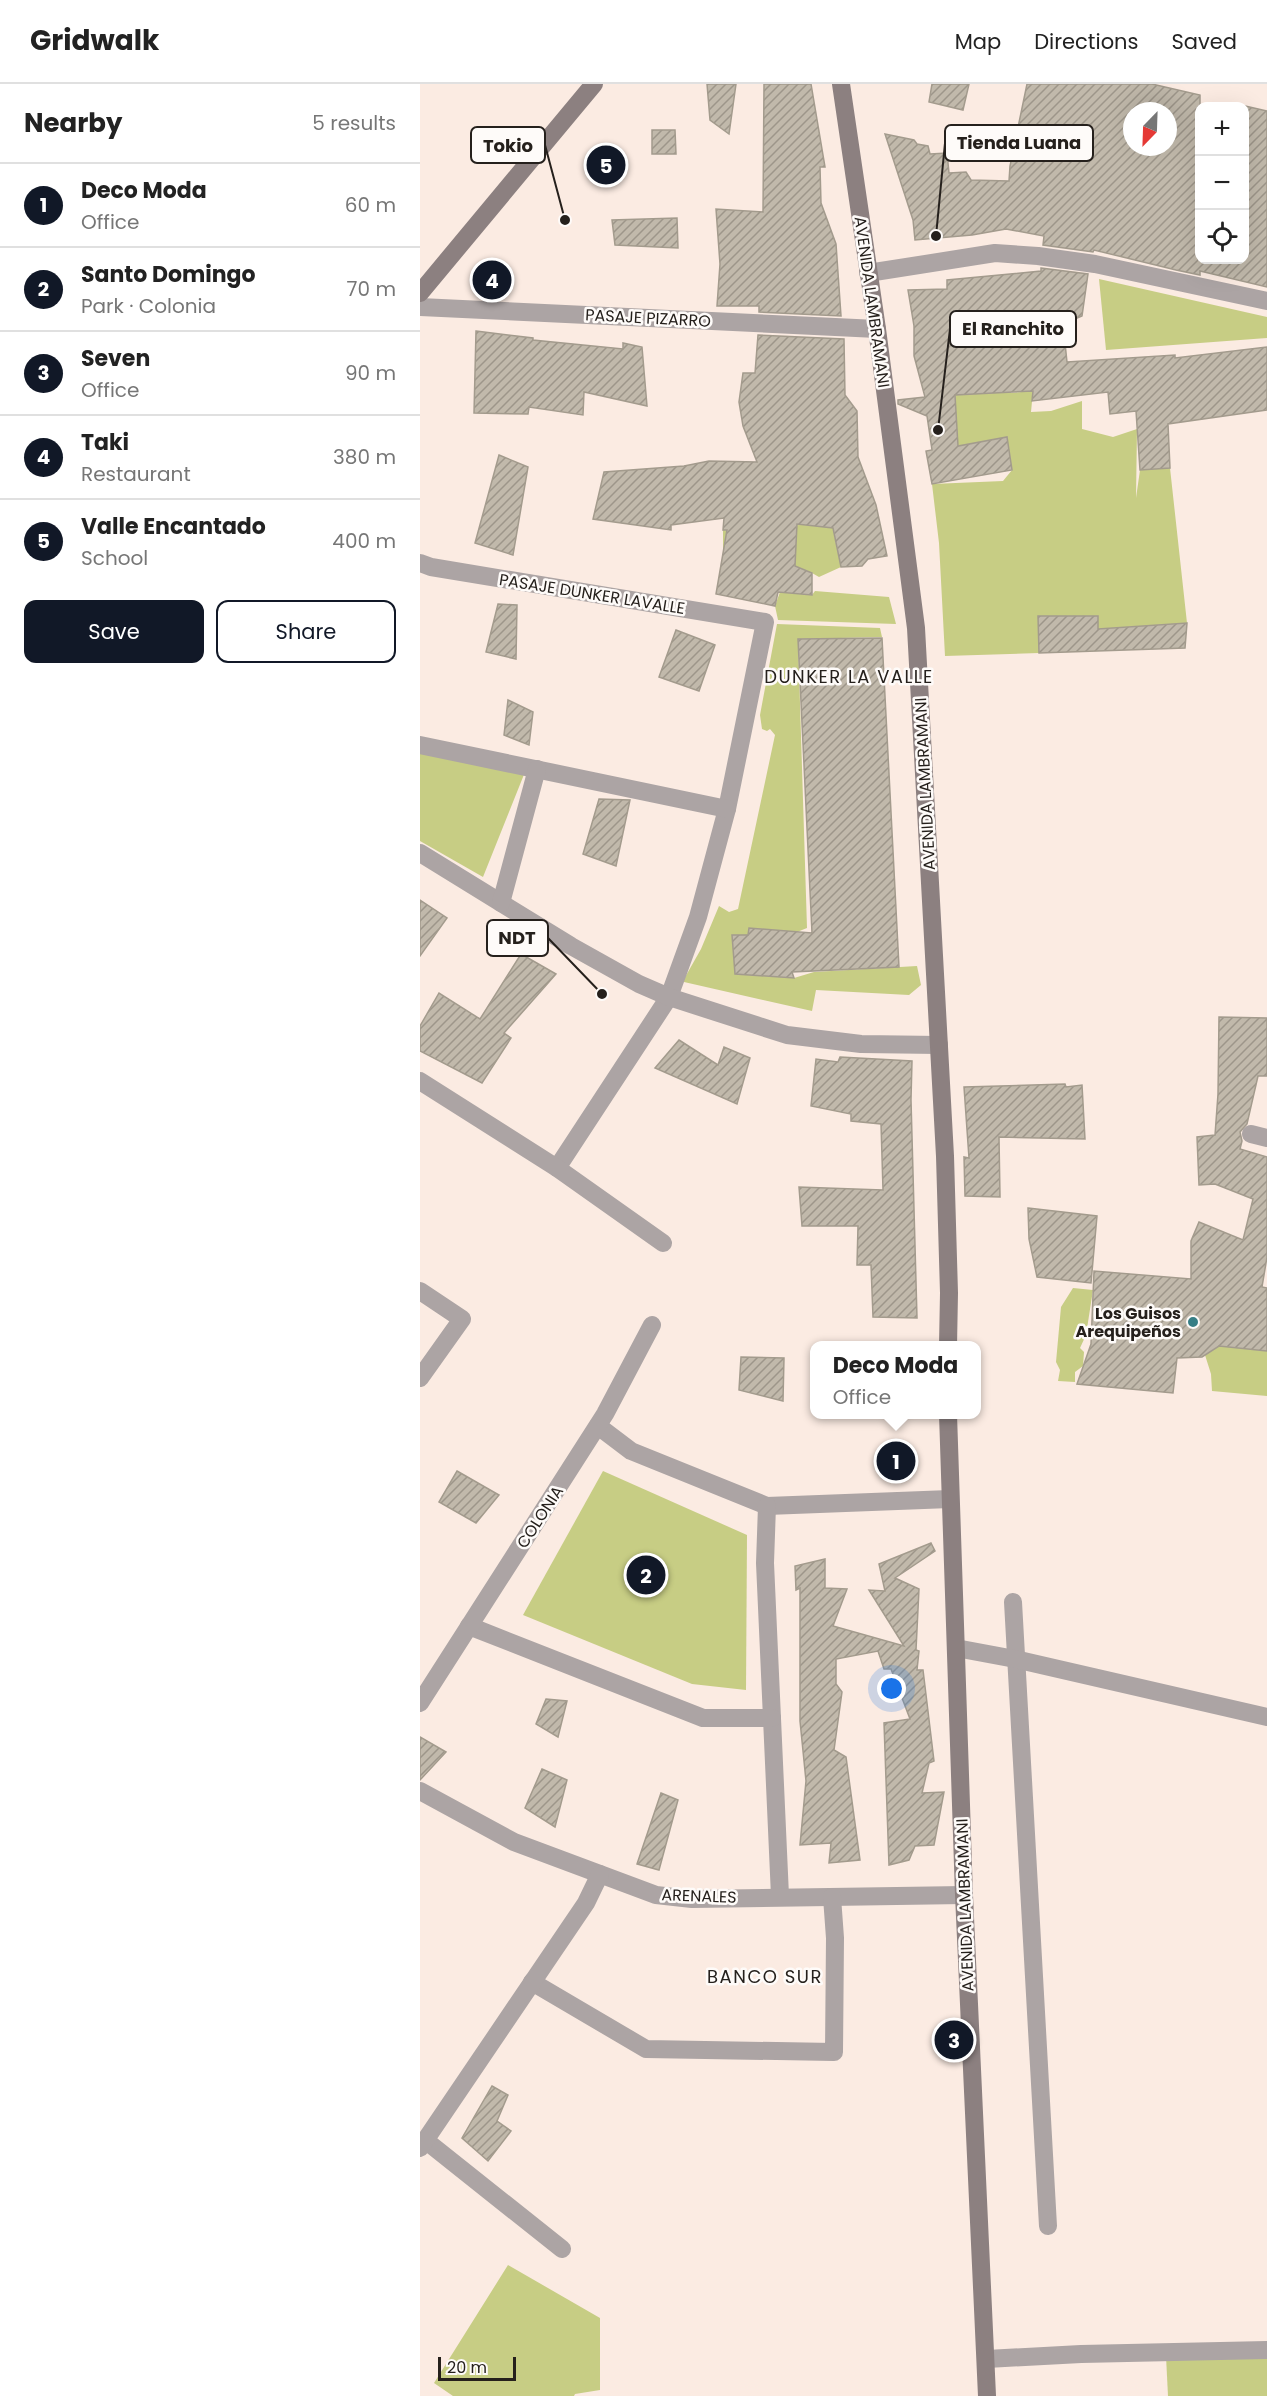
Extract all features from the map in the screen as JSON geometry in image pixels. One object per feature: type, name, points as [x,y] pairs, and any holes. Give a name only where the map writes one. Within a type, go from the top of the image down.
[{"type":"main road","points":[[420,293],[594,84]]},
{"type":"main road","name":"AVENIDA LAMBRAMANI","points":[[840,84],[877,329],[915,617],[945,1156],[948,1341]]},
{"type":"main road","name":"AVENIDA LAMBRAMANI","points":[[948,1419],[964,1895],[987,2396]]},
{"type":"street","points":[[868,273],[996,253],[1095,264],[1267,301]]},
{"type":"street","name":"PASAJE PIZARRO","points":[[420,307],[877,329]]},
{"type":"street","name":"PASAJE DUNKER LAVALLE","points":[[420,563],[431,567],[765,622],[727,809]]},
{"type":"street","points":[[420,745],[727,809],[698,917],[669,997],[557,1168]]},
{"type":"street","points":[[501,903],[537,770]]},
{"type":"street","points":[[420,853],[571,946],[639,984],[669,997],[787,1035],[861,1044],[939,1045]]},
{"type":"street","points":[[420,1081],[557,1168],[663,1243]]},
{"type":"street","points":[[420,1291],[462,1319],[420,1378]]},
{"type":"street","name":"COLONIA","points":[[420,1703],[598,1426],[652,1326]]},
{"type":"street","points":[[598,1426],[631,1451],[767,1506],[950,1498]]},
{"type":"street","points":[[767,1506],[765,1563],[780,1896]]},
{"type":"street","points":[[1012,1602],[1048,2226]]},
{"type":"street","points":[[469,1626],[703,1718],[772,1718]]},
{"type":"street","points":[[956,1647],[1267,1717]]},
{"type":"street","name":"ARENALES","points":[[420,1791],[514,1842],[656,1895],[692,1899],[964,1895]]},
{"type":"street","points":[[562,2250],[422,2144],[586,1903],[600,1874]]},
{"type":"street","points":[[532,1982],[646,2049],[834,2052],[835,1938],[832,1897]]},
{"type":"street","points":[[987,2359],[1082,2354],[1267,2350]]},
{"type":"green space","points":[[1099,279],[1267,317],[1267,338],[1106,350]]},
{"type":"green space","points":[[1008,378],[1011,393],[1033,391],[1031,412],[1051,411],[1082,401],[1082,429],[1113,437],[1137,429],[1136,498],[1140,470],[1170,468],[1187,623],[1098,629],[1098,616],[1039,653],[945,656],[939,543],[932,484],[1003,481],[1012,470],[1007,437],[958,446],[955,395],[987,393]]},
{"type":"green space","points":[[878,518],[882,531],[834,534],[841,567],[819,577],[812,573],[723,555],[723,530],[796,537],[797,524]]},
{"type":"green space","points":[[815,591],[889,597],[896,624],[778,620],[775,606],[780,592],[812,595]]},
{"type":"green space","points":[[777,624],[880,628],[882,637],[798,639],[807,928],[797,932],[749,928],[748,935],[732,935],[735,974],[794,978],[814,972],[917,966],[921,985],[909,995],[816,990],[812,1011],[684,982],[719,906],[729,912],[738,909],[775,735],[770,729],[767,731],[762,729],[760,715]]},
{"type":"green space","points":[[420,749],[525,772],[483,877],[420,841]]},
{"type":"green space","points":[[1073,1288],[1093,1290],[1086,1335],[1080,1348],[1084,1352],[1083,1366],[1075,1372],[1075,1382],[1058,1381],[1060,1370],[1056,1362],[1061,1307]]},
{"type":"green space","points":[[1219,1346],[1267,1351],[1267,1396],[1212,1391],[1211,1374],[1205,1355]]},
{"type":"green space","points":[[603,1471],[747,1535],[746,1690],[692,1684],[523,1615]]},
{"type":"green space","points":[[508,2265],[600,2318],[600,2390],[574,2396],[453,2396],[434,2383]]},
{"type":"green space","points":[[1267,2354],[1267,2396],[1168,2396],[1166,2356]]},
{"type":"building","points":[[707,84],[736,84],[729,134],[710,120]]},
{"type":"building","points":[[764,84],[811,84],[825,167],[820,167],[821,203],[836,244],[841,316],[759,312],[759,306],[717,306],[720,264],[716,209],[763,212]]},
{"type":"building","points":[[932,84],[969,84],[963,110],[929,102]]},
{"type":"building","points":[[1027,84],[1152,84],[1200,95],[1200,102],[1195,102],[1195,264],[1249,264],[1249,107],[1267,111],[1267,287],[1200,271],[1200,275],[1176,270],[1094,250],[1093,252],[1043,245],[1044,236],[1006,229],[972,235],[915,240],[913,220],[885,134],[914,140],[917,144],[928,146],[930,154],[947,153],[949,173],[966,172],[971,180],[1009,181]]},
{"type":"building","points":[[652,130],[675,130],[676,154],[652,154]]},
{"type":"building","points":[[677,218],[678,248],[615,245],[612,220]]},
{"type":"building","points":[[1041,268],[1088,274],[1082,316],[1063,324],[1067,362],[1175,355],[1175,358],[1267,347],[1267,410],[1168,424],[1170,468],[1140,470],[1136,411],[1110,414],[1108,392],[1032,401],[1033,391],[955,395],[958,446],[1007,437],[1012,470],[932,484],[926,451],[932,450],[927,416],[898,404],[898,400],[925,397],[914,356],[914,326],[908,290],[947,289],[947,280],[1041,271]]},
{"type":"building","points":[[476,331],[533,338],[533,340],[623,349],[623,343],[642,347],[647,406],[584,392],[583,415],[529,407],[528,414],[474,413]]},
{"type":"building","points":[[758,335],[844,339],[845,395],[857,411],[858,457],[876,505],[887,556],[868,559],[862,566],[841,567],[833,528],[797,524],[795,566],[812,573],[812,595],[778,592],[775,606],[716,594],[727,530],[723,530],[724,518],[671,525],[671,530],[593,519],[604,472],[684,466],[709,461],[757,462],[743,426],[739,402],[743,373],[755,373]]},
{"type":"building","points":[[499,455],[528,467],[513,555],[475,543]]},
{"type":"building","points":[[498,604],[517,605],[516,659],[486,652]]},
{"type":"building","points":[[1038,616],[1098,616],[1098,629],[1187,623],[1185,648],[1039,653]]},
{"type":"building","points":[[676,630],[715,645],[699,691],[659,677]]},
{"type":"building","points":[[882,638],[899,967],[792,972],[794,978],[735,974],[732,935],[748,935],[749,928],[812,933],[798,639]]},
{"type":"building","points":[[508,700],[533,712],[529,745],[504,735]]},
{"type":"building","points":[[599,799],[630,800],[616,866],[583,854]]},
{"type":"building","points":[[420,900],[447,918],[420,956]]},
{"type":"building","points":[[521,954],[556,974],[504,1033],[511,1038],[482,1083],[420,1051],[420,1026],[439,993],[480,1019]]},
{"type":"building","points":[[1219,1017],[1267,1018],[1267,1076],[1258,1076],[1247,1124],[1240,1132],[1242,1141],[1240,1149],[1267,1157],[1267,1257],[1262,1287],[1267,1288],[1267,1351],[1219,1346],[1202,1357],[1177,1358],[1173,1393],[1077,1384],[1091,1344],[1094,1271],[1191,1279],[1191,1241],[1199,1222],[1243,1240],[1253,1199],[1215,1184],[1199,1185],[1197,1137],[1215,1135]]},
{"type":"building","points":[[679,1040],[718,1065],[724,1047],[750,1058],[737,1104],[655,1068]]},
{"type":"building","points":[[840,1057],[912,1061],[917,1318],[873,1317],[871,1265],[857,1265],[858,1226],[802,1226],[799,1187],[883,1190],[881,1124],[851,1121],[851,1114],[811,1106],[816,1059],[838,1062]]},
{"type":"building","points":[[1065,1084],[1066,1087],[1082,1085],[1085,1139],[999,1137],[1000,1197],[965,1196],[964,1157],[969,1158],[964,1087]]},
{"type":"building","points":[[1028,1208],[1097,1216],[1091,1283],[1037,1277],[1029,1239]]},
{"type":"building","points":[[741,1357],[784,1358],[783,1401],[739,1390]]},
{"type":"building","points":[[457,1471],[499,1495],[476,1523],[439,1502]]},
{"type":"building","points":[[931,1543],[935,1551],[895,1578],[919,1589],[917,1670],[923,1670],[934,1761],[929,1763],[922,1793],[944,1792],[934,1845],[915,1846],[909,1860],[889,1865],[884,1723],[910,1719],[891,1669],[884,1669],[878,1651],[836,1659],[836,1684],[842,1692],[834,1750],[846,1757],[860,1860],[829,1863],[831,1843],[800,1845],[806,1781],[800,1721],[800,1588],[796,1590],[795,1566],[825,1559],[825,1588],[847,1589],[833,1626],[904,1646],[869,1590],[885,1591],[879,1564]]},
{"type":"building","points":[[546,1699],[567,1701],[558,1737],[536,1724]]},
{"type":"building","points":[[420,1737],[446,1752],[420,1780]]},
{"type":"building","points":[[542,1769],[567,1780],[555,1827],[525,1808]]},
{"type":"building","points":[[661,1793],[678,1800],[659,1870],[637,1864]]},
{"type":"building","points":[[492,2086],[508,2095],[497,2121],[511,2131],[488,2161],[462,2138]]},
{"type":"place","name":"Valle Encantado","points":[[606,165]]},
{"type":"place","name":"Tokio","points":[[565,220]]},
{"type":"place","name":"Tienda Luana","points":[[936,236]]},
{"type":"place","name":"Taki","points":[[492,280]]},
{"type":"place","name":"El Ranchito","points":[[938,430]]},
{"type":"place","name":"NDT","points":[[602,994]]},
{"type":"place","name":"Los Guisos Arequipeños","points":[[1193,1322]]},
{"type":"place","name":"Deco Moda","points":[[896,1461]]},
{"type":"place","name":"Santo Domingo","points":[[646,1575]]},
{"type":"place","name":"Seven","points":[[954,2040]]},
{"type":"district","name":"DUNKER LA VALLE","points":[[849,676]]},
{"type":"district","name":"BANCO SUR","points":[[765,1976]]}]
